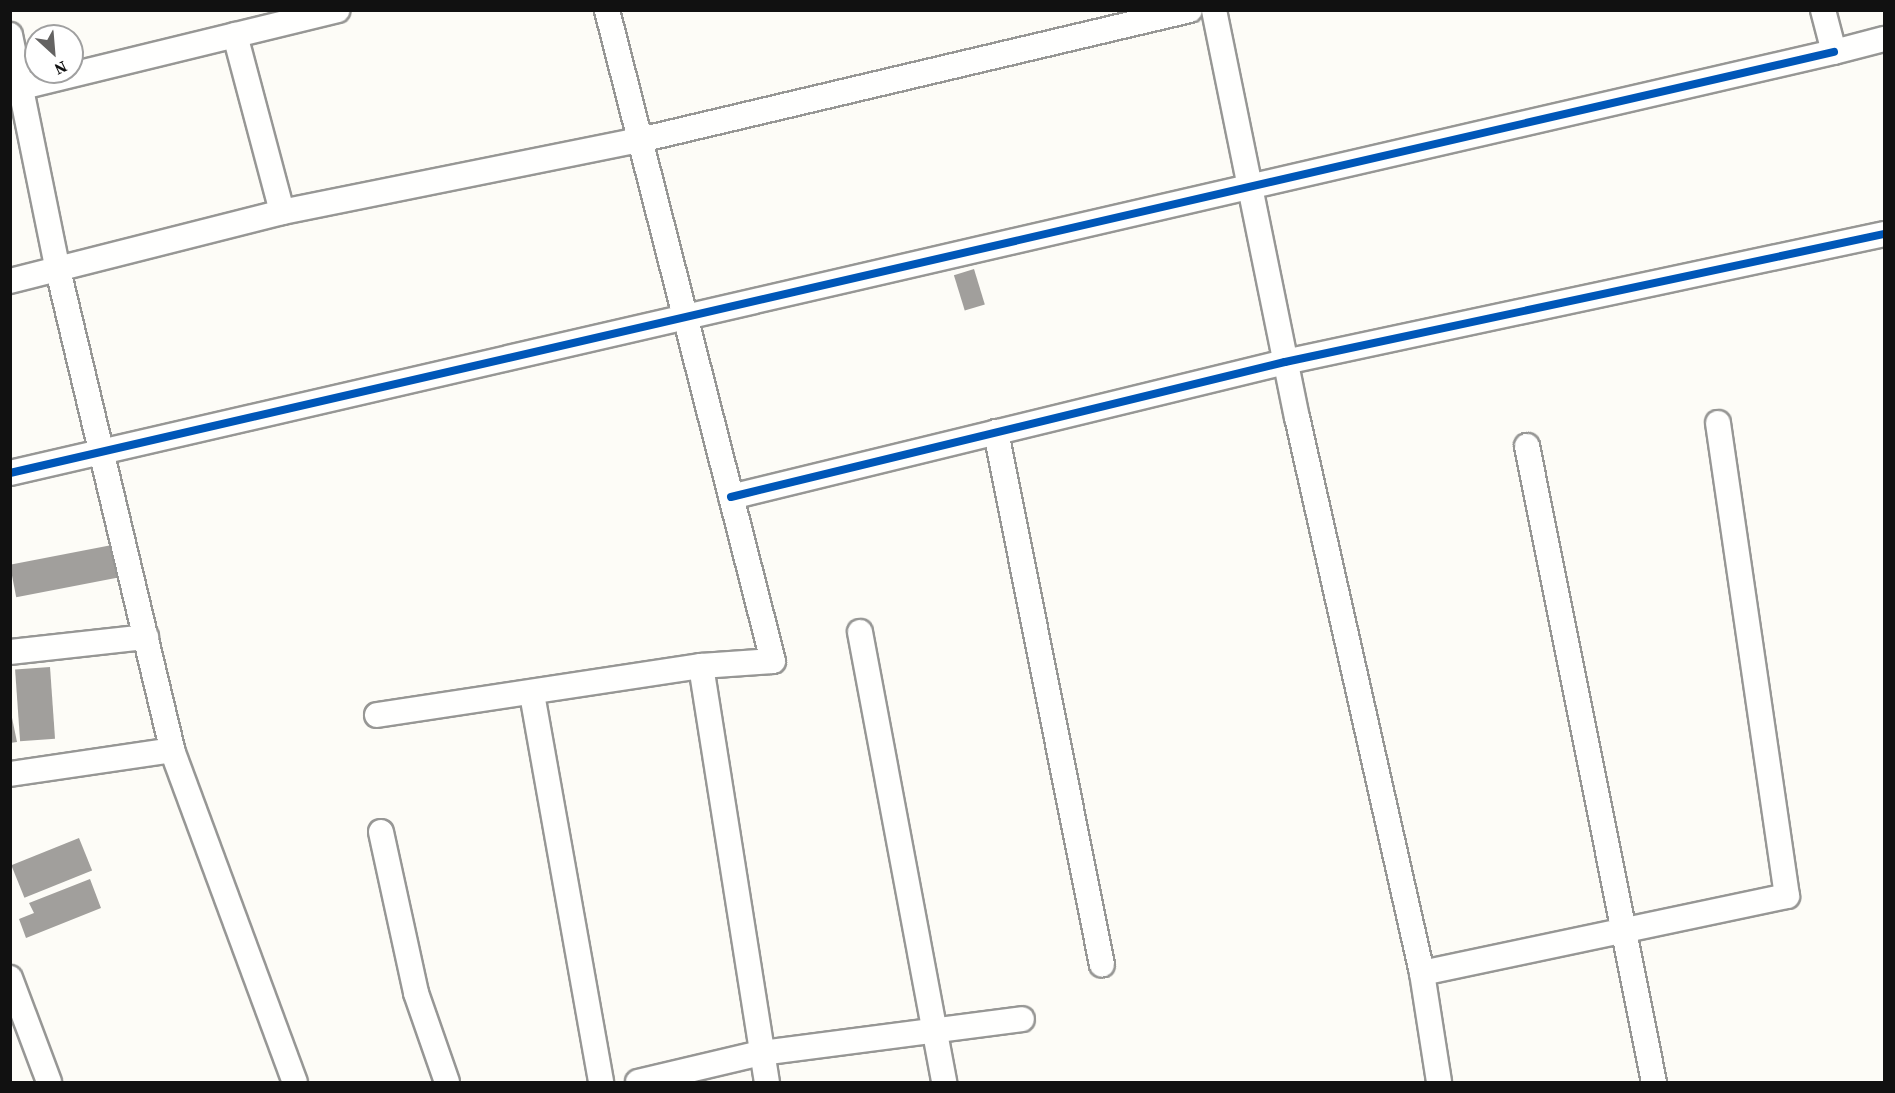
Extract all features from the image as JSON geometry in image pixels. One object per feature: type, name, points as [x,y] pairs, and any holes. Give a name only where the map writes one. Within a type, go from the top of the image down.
[{"type":"street","points":[[14,90],[337,10]]},
{"type":"street","points":[[377,716],[532,694],[701,666],[773,661],[687,314],[608,10]]},
{"type":"street","points":[[10,281],[282,212],[640,140],[1190,10]]},
{"type":"street","points":[[1214,10],[1285,362],[1422,973],[1439,1083]]},
{"type":"street","points":[[1823,10],[1834,52]]},
{"type":"street","points":[[10,35],[14,90],[58,270],[99,453],[172,750],[295,1083]]},
{"type":"street","points":[[235,35],[282,212]]},
{"type":"street","points":[[10,473],[687,314],[1884,39]]},
{"type":"street","points":[[731,497],[1285,362],[1884,234]]},
{"type":"street","points":[[1422,973],[1787,896],[1718,423]]},
{"type":"street","points":[[996,432],[1102,965]]},
{"type":"street","points":[[1527,446],[1654,1083]]},
{"type":"street","points":[[860,632],[944,1083]]},
{"type":"street","points":[[10,652],[146,637]]},
{"type":"street","points":[[701,666],[766,1083]]},
{"type":"street","points":[[532,694],[601,1083]]},
{"type":"street","points":[[10,774],[172,750]]},
{"type":"street","points":[[381,832],[416,993],[447,1083]]},
{"type":"street","points":[[10,978],[49,1083]]},
{"type":"street","points":[[638,1083],[760,1053],[1022,1019]]},
{"type":"building","points":[[974,269],[985,304],[965,311],[954,275]]},
{"type":"building","points":[[112,545],[118,577],[16,597],[10,565]]},
{"type":"building","points":[[50,667],[55,739],[20,741],[15,669]]},
{"type":"building","points":[[10,708],[17,742],[10,743]]},
{"type":"building","points":[[79,838],[92,870],[24,898],[11,865]]},
{"type":"building","points":[[90,879],[101,908],[26,938],[19,919],[34,913],[29,903]]},
{"type":"cycle path","points":[[10,473],[1834,52]]},
{"type":"cycle path","points":[[731,497],[1285,362],[1884,234]]}]
